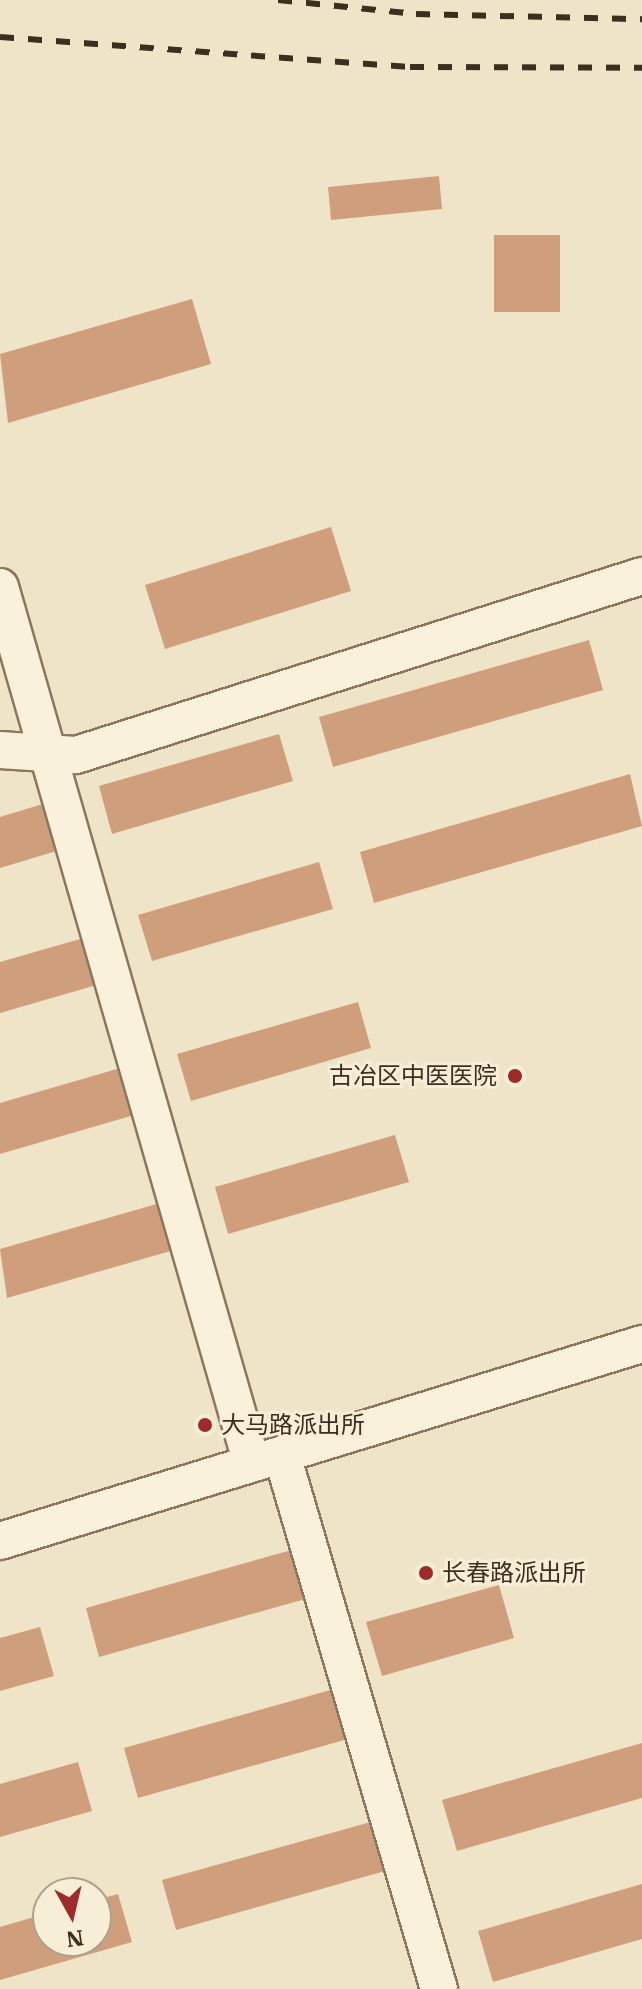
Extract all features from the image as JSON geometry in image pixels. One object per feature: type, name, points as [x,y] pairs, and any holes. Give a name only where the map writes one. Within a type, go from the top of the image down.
[{"type":"street","points":[[0,750],[76,755],[642,576]]},
{"type":"street","points":[[0,587],[267,1460],[439,1989]]},
{"type":"street","points":[[0,1541],[642,1344]]},
{"type":"building","points":[[439,176],[442,209],[331,220],[328,187]]},
{"type":"building","points":[[494,235],[560,235],[560,312],[494,312]]},
{"type":"building","points":[[192,299],[211,364],[8,423],[0,354]]},
{"type":"building","points":[[331,527],[351,591],[165,649],[145,585]]},
{"type":"building","points":[[589,640],[603,690],[333,767],[319,717]]},
{"type":"building","points":[[279,734],[293,781],[112,834],[99,786]]},
{"type":"building","points":[[630,774],[642,826],[374,903],[360,852]]},
{"type":"building","points":[[56,800],[70,847],[0,868],[0,817]]},
{"type":"building","points":[[319,862],[333,909],[152,961],[138,915]]},
{"type":"building","points":[[94,935],[107,982],[0,1013],[0,962]]},
{"type":"building","points":[[358,1002],[371,1048],[191,1101],[177,1054]]},
{"type":"building","points":[[134,1064],[148,1111],[0,1154],[0,1103]]},
{"type":"building","points":[[395,1135],[409,1182],[228,1234],[215,1187]]},
{"type":"building","points":[[174,1199],[188,1246],[7,1298],[0,1249]]},
{"type":"building","points":[[302,1547],[316,1596],[99,1657],[86,1608]]},
{"type":"building","name":"长春路派出所","points":[[499,1585],[514,1638],[382,1676],[366,1622]]},
{"type":"building","points":[[40,1627],[54,1676],[0,1691],[0,1638]]},
{"type":"building","points":[[341,1687],[355,1737],[138,1798],[124,1748]]},
{"type":"building","points":[[642,1743],[642,1798],[457,1851],[442,1800]]},
{"type":"building","points":[[78,1762],[92,1811],[0,1837],[0,1784]]},
{"type":"building","points":[[378,1820],[392,1869],[176,1930],[162,1880]]},
{"type":"building","points":[[642,1884],[642,1939],[493,1982],[478,1931]]},
{"type":"building","points":[[118,1894],[132,1942],[112,1948],[112,1896]]},
{"type":"building","points":[[32,1918],[32,1957],[80,1957],[0,1980],[0,1927]]},
{"type":"railway","points":[[278,0],[416,14],[642,19]]},
{"type":"railway","points":[[0,37],[410,67],[642,68]]},
{"type":"place","name":"古冶区中医医院","points":[[515,1076]]},
{"type":"place","name":"大马路派出所","points":[[205,1425]]},
{"type":"place","name":"长春路派出所","points":[[426,1573]]}]
